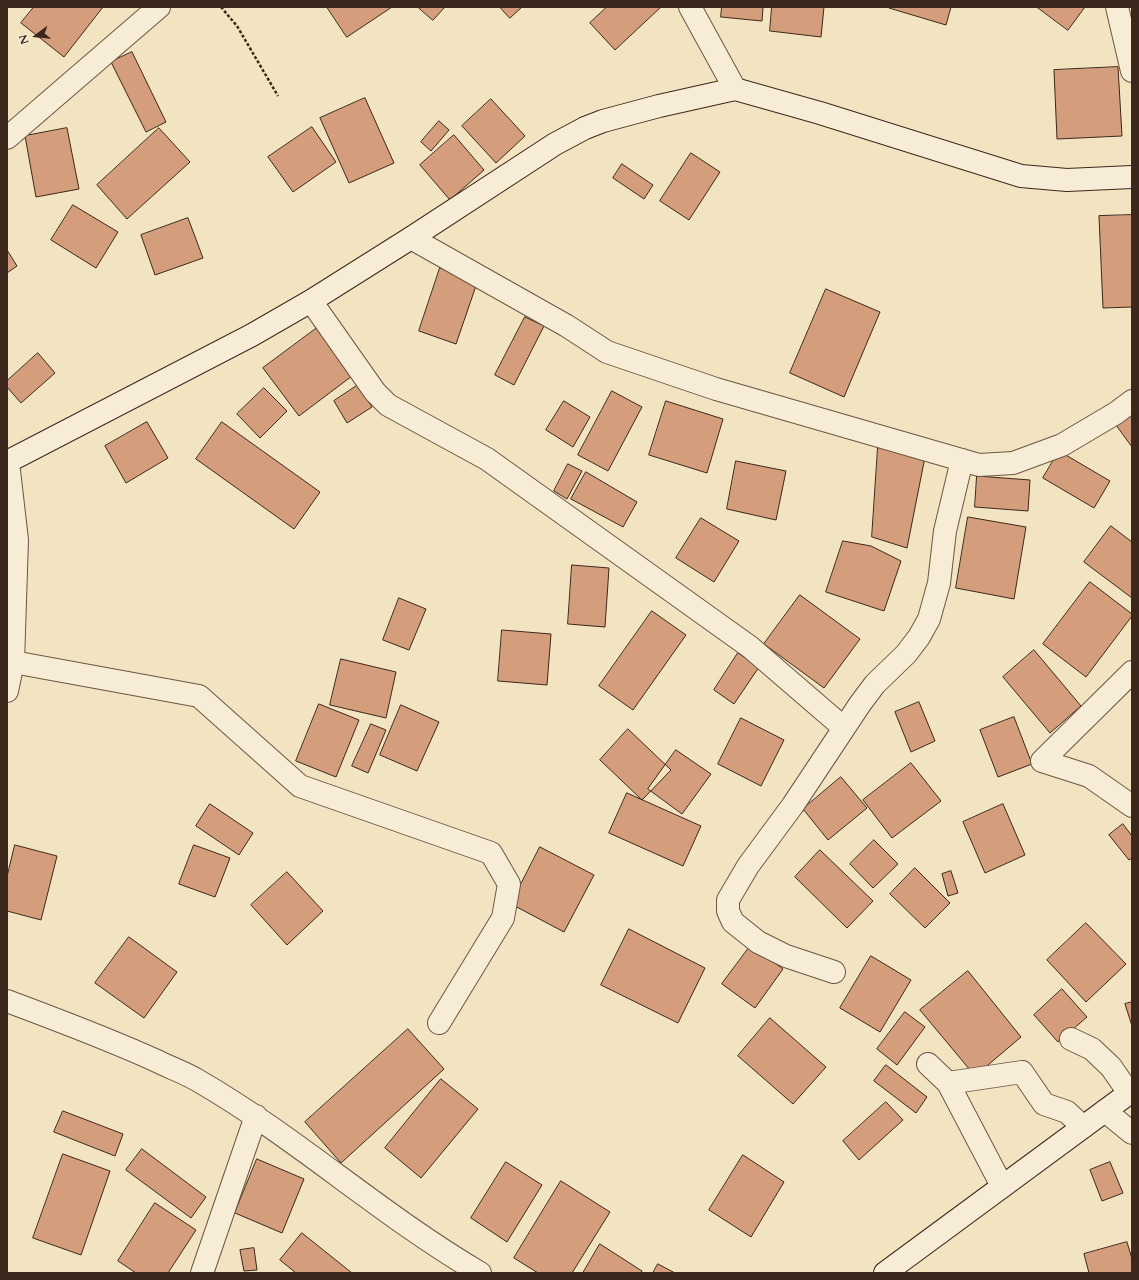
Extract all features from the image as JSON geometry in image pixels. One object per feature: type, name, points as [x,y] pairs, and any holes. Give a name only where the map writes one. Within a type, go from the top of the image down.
[{"type":"street","points":[[7,138],[159,7]]},
{"type":"street","points":[[690,7],[735,89]]},
{"type":"street","points":[[1116,7],[1132,71]]},
{"type":"street","points":[[7,691],[13,662],[17,540],[8,462],[252,335],[311,301],[555,144],[585,128],[603,121],[659,106],[735,89],[820,113],[1021,176],[1067,180],[1132,178]]},
{"type":"street","points":[[411,238],[567,326],[607,352],[716,389],[979,465],[1013,463],[1062,445],[1116,414],[1132,401]]},
{"type":"street","points":[[311,301],[375,392],[388,405],[487,459],[750,647],[844,728]]},
{"type":"street","points":[[834,972],[786,956],[758,942],[733,922],[728,911],[728,900],[748,866],[793,805],[875,684],[906,654],[929,619],[939,583],[946,531],[962,460]]},
{"type":"street","points":[[13,662],[199,696],[300,786],[491,853],[509,884],[504,918],[439,1023]]},
{"type":"street","points":[[1132,672],[1042,761],[1089,776],[1132,806]]},
{"type":"street","points":[[7,1000],[148,1057],[196,1079],[256,1116],[406,1226],[480,1273]]},
{"type":"street","points":[[885,1273],[1130,1092],[1111,1067],[1092,1049],[1071,1038]]},
{"type":"street","points":[[928,1064],[948,1083],[1002,1186]]},
{"type":"street","points":[[948,1083],[1022,1072],[1044,1104],[1067,1112],[1083,1126]]},
{"type":"street","points":[[1105,1111],[1132,1133]]},
{"type":"street","points":[[202,1273],[256,1116]]},
{"type":"path","points":[[221,7],[237,26],[278,96]]},
{"type":"building","points":[[34,7],[103,7],[64,57],[21,23]]},
{"type":"building","points":[[327,7],[392,7],[347,37]]},
{"type":"building","points":[[418,7],[445,7],[433,20]]},
{"type":"building","points":[[500,7],[522,7],[510,18]]},
{"type":"building","points":[[607,7],[661,7],[615,50],[590,23]]},
{"type":"building","points":[[722,7],[763,7],[762,21],[721,17]]},
{"type":"building","points":[[772,7],[824,7],[821,37],[770,31]]},
{"type":"building","points":[[889,7],[951,7],[946,25]]},
{"type":"building","points":[[1037,7],[1085,7],[1068,30]]},
{"type":"building","points":[[132,52],[166,122],[146,132],[111,62]]},
{"type":"building","points":[[1118,67],[1122,136],[1057,139],[1054,70]]},
{"type":"building","points":[[365,98],[394,163],[349,183],[320,118]]},
{"type":"building","points":[[491,99],[525,136],[496,163],[462,126]]},
{"type":"building","points":[[439,121],[449,130],[431,151],[421,142]]},
{"type":"building","points":[[312,127],[336,162],[293,192],[268,157]]},
{"type":"building","points":[[67,128],[79,189],[36,197],[25,136]]},
{"type":"building","points":[[159,128],[190,162],[127,219],[97,185]]},
{"type":"building","points":[[454,135],[484,170],[450,200],[420,165]]},
{"type":"building","points":[[691,153],[720,172],[689,220],[660,201]]},
{"type":"building","points":[[622,164],[653,185],[644,199],[613,178]]},
{"type":"building","points":[[73,205],[118,232],[96,268],[51,240]]},
{"type":"building","points":[[1132,215],[1132,307],[1103,308],[1099,216]]},
{"type":"building","points":[[188,218],[203,258],[155,275],[141,235]]},
{"type":"building","points":[[7,250],[17,266],[7,273]]},
{"type":"building","points":[[440,268],[478,280],[456,344],[419,331]]},
{"type":"building","points":[[826,289],[880,312],[844,397],[790,373]]},
{"type":"building","points":[[525,317],[544,326],[514,385],[495,375]]},
{"type":"building","points":[[321,325],[356,373],[299,416],[263,368]]},
{"type":"building","points":[[38,353],[55,373],[21,403],[7,387],[7,381]]},
{"type":"building","points":[[358,385],[372,407],[347,423],[334,401]]},
{"type":"building","points":[[264,388],[287,411],[260,438],[237,414]]},
{"type":"building","points":[[612,391],[642,407],[608,471],[578,455]]},
{"type":"building","points":[[564,401],[590,417],[573,447],[546,430]]},
{"type":"building","points":[[666,401],[723,419],[707,473],[649,455]]},
{"type":"building","points":[[1132,413],[1132,447],[1113,421]]},
{"type":"building","points":[[147,422],[168,458],[126,483],[105,446]]},
{"type":"building","points":[[222,422],[320,492],[294,529],[196,459]]},
{"type":"building","points":[[878,447],[925,457],[907,548],[872,537]]},
{"type":"building","points":[[1059,451],[1110,481],[1094,508],[1043,478]]},
{"type":"building","points":[[736,461],[786,471],[776,520],[727,509]]},
{"type":"building","points":[[568,464],[582,471],[567,499],[554,491]]},
{"type":"building","points":[[586,472],[637,502],[623,527],[571,499]]},
{"type":"building","points":[[977,476],[1030,480],[1028,511],[975,507]]},
{"type":"building","points":[[968,517],[1026,527],[1014,599],[956,588]]},
{"type":"building","points":[[701,518],[739,541],[714,582],[676,558]]},
{"type":"building","points":[[1111,526],[1132,542],[1132,598],[1084,562]]},
{"type":"building","points":[[843,541],[871,546],[901,561],[884,611],[826,592]]},
{"type":"building","points":[[572,565],[609,568],[605,627],[568,624]]},
{"type":"building","points":[[1090,582],[1132,614],[1132,616],[1086,677],[1043,644]]},
{"type":"building","points":[[800,595],[860,639],[824,688],[764,644]]},
{"type":"building","points":[[399,598],[426,609],[409,650],[383,640]]},
{"type":"building","points":[[652,611],[686,635],[633,710],[599,686]]},
{"type":"building","points":[[502,630],[551,634],[547,685],[498,681]]},
{"type":"building","points":[[1034,650],[1081,706],[1050,733],[1003,677]]},
{"type":"building","points":[[738,653],[759,667],[734,704],[714,690]]},
{"type":"building","points":[[341,659],[396,672],[386,718],[330,705]]},
{"type":"building","points":[[919,702],[935,741],[911,752],[895,712]]},
{"type":"building","points":[[319,704],[359,720],[336,777],[296,761]]},
{"type":"building","points":[[401,705],[439,722],[417,771],[380,755]]},
{"type":"building","points":[[1014,717],[1032,764],[998,777],[980,730]]},
{"type":"building","points":[[741,718],[784,740],[761,786],[718,764]]},
{"type":"building","points":[[371,724],[386,730],[368,773],[352,766]]},
{"type":"building","points":[[628,729],[671,770],[642,800],[600,760]]},
{"type":"building","points":[[676,750],[711,774],[682,814],[648,789]]},
{"type":"building","points":[[911,763],[941,801],[892,838],[863,800]]},
{"type":"building","points":[[841,777],[867,808],[828,840],[803,809]]},
{"type":"building","points":[[627,793],[701,826],[683,866],[609,833]]},
{"type":"building","points":[[210,804],[253,833],[239,855],[196,826]]},
{"type":"building","points":[[1003,804],[1025,855],[985,873],[963,822]]},
{"type":"building","points":[[1123,824],[1132,836],[1132,858],[1129,860],[1109,835]]},
{"type":"building","points":[[874,840],[898,864],[873,888],[850,864]]},
{"type":"building","points":[[15,845],[57,856],[41,920],[7,911],[7,877]]},
{"type":"building","points":[[194,845],[230,858],[215,897],[179,884]]},
{"type":"building","points":[[540,847],[594,875],[564,932],[511,904]]},
{"type":"building","points":[[820,850],[873,901],[847,928],[795,877]]},
{"type":"building","points":[[915,868],[950,903],[925,928],[890,894]]},
{"type":"building","points":[[951,871],[958,893],[948,896],[942,874]]},
{"type":"building","points":[[287,872],[323,911],[287,945],[251,905]]},
{"type":"building","points":[[1086,923],[1126,964],[1086,1002],[1047,960]]},
{"type":"building","points":[[629,929],[705,968],[678,1023],[601,985]]},
{"type":"building","points":[[129,937],[177,972],[144,1018],[95,983]]},
{"type":"building","points":[[751,945],[783,969],[755,1008],[722,984]]},
{"type":"building","points":[[871,956],[911,980],[880,1032],[840,1008]]},
{"type":"building","points":[[968,971],[1021,1037],[975,1076],[920,1010]]},
{"type":"building","points":[[1062,989],[1087,1017],[1058,1042],[1034,1015]]},
{"type":"building","points":[[1132,1002],[1132,1026],[1125,1004]]},
{"type":"building","points":[[905,1012],[925,1027],[897,1065],[877,1049]]},
{"type":"building","points":[[770,1018],[826,1067],[793,1104],[738,1056]]},
{"type":"building","points":[[408,1029],[444,1069],[341,1163],[305,1122]]},
{"type":"building","points":[[886,1065],[927,1097],[916,1113],[874,1081]]},
{"type":"building","points":[[441,1079],[478,1109],[421,1178],[385,1148]]},
{"type":"building","points":[[886,1102],[903,1120],[859,1160],[843,1141]]},
{"type":"building","points":[[63,1111],[123,1134],[115,1156],[54,1132]]},
{"type":"building","points":[[142,1149],[206,1197],[191,1218],[126,1170]]},
{"type":"building","points":[[63,1154],[110,1171],[81,1255],[33,1238]]},
{"type":"building","points":[[743,1155],[784,1182],[751,1237],[709,1210]]},
{"type":"building","points":[[257,1159],[304,1179],[282,1233],[235,1213]]},
{"type":"building","points":[[506,1162],[542,1185],[507,1242],[471,1218]]},
{"type":"building","points":[[1110,1162],[1123,1193],[1102,1201],[1090,1170]]},
{"type":"building","points":[[561,1181],[610,1212],[572,1273],[538,1273],[514,1258]]},
{"type":"building","points":[[155,1203],[196,1230],[168,1273],[136,1273],[118,1261]]},
{"type":"building","points":[[302,1233],[352,1273],[296,1273],[280,1260]]},
{"type":"building","points":[[1127,1242],[1132,1259],[1132,1273],[1089,1273],[1084,1254]]},
{"type":"building","points":[[600,1244],[642,1271],[641,1273],[583,1273]]},
{"type":"building","points":[[254,1248],[257,1270],[244,1271],[240,1250]]},
{"type":"building","points":[[658,1264],[675,1273],[653,1273]]}]
